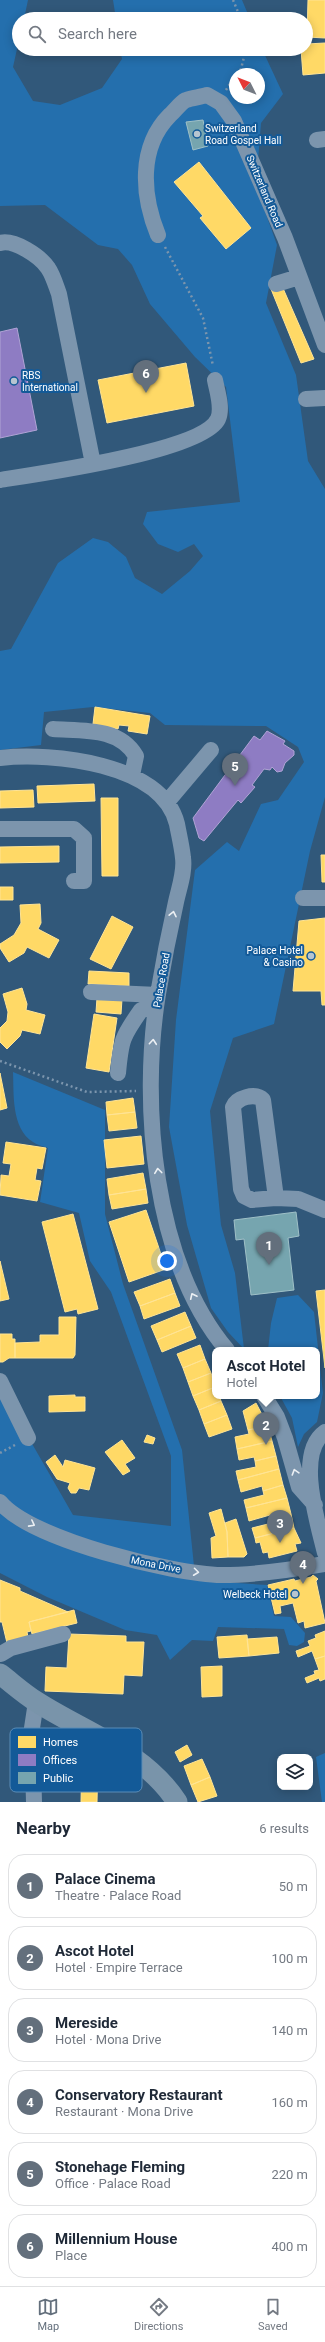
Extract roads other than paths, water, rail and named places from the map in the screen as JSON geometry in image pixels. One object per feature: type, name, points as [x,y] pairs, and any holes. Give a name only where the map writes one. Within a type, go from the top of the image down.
[{"type":"main road","points":[[0,1659],[36,1702],[85,1728]]},
{"type":"main road","points":[[142,1766],[170,1791],[177,1802]]},
{"type":"street","name":"Switzerland Road","points":[[158,235],[150,216],[145,174],[152,144],[164,122],[185,101],[207,95],[221,103],[234,121],[285,238],[325,345]]},
{"type":"street","points":[[0,243],[20,245],[48,267],[59,294],[93,464]]},
{"type":"street","points":[[276,284],[299,277]]},
{"type":"street","points":[[0,480],[93,464],[183,442],[208,431],[218,419],[220,408],[215,380]]},
{"type":"street","points":[[306,399],[325,398]]},
{"type":"street","points":[[53,729],[95,732],[116,737],[131,747],[136,756],[132,775]]},
{"type":"street","points":[[167,802],[211,750]]},
{"type":"street","name":"Palace Road","points":[[0,758],[42,756],[76,760],[132,775],[167,802],[177,824],[183,859],[157,1001],[149,1091],[162,1203],[182,1272],[211,1330],[225,1347]]},
{"type":"street","points":[[0,829],[74,829],[84,838],[84,881],[74,881]]},
{"type":"street","points":[[303,898],[325,898]]},
{"type":"street","points":[[91,992],[157,1001]]},
{"type":"street","points":[[118,1073],[121,1041],[124,1034],[141,1010],[157,1001]]},
{"type":"street","points":[[276,1198],[263,1100],[253,1096],[239,1100],[233,1107],[242,1192],[247,1198],[252,1200],[276,1198],[298,1200],[325,1210]]},
{"type":"street","points":[[0,1381],[21,1442]]},
{"type":"street","points":[[266,1399],[277,1417],[285,1438],[299,1487],[315,1505]]},
{"type":"street","points":[[325,1432],[314,1443],[309,1460],[315,1505],[325,1553]]},
{"type":"street","name":"Mona Drive","points":[[0,1502],[8,1512],[42,1530],[91,1549],[158,1567],[221,1575],[271,1573],[325,1564]]},
{"type":"street","points":[[0,1659],[11,1648],[63,1634]]},
{"type":"street","points":[[32,1728],[36,1702]]},
{"type":"street","points":[[34,1792],[34,1802]]},
{"type":"place","name":"Switzerland Road Gospel Hall","points":[[197,134]]},
{"type":"place","name":"RBS International","points":[[14,381]]},
{"type":"place","name":"Millennium House","points":[[146,393]]},
{"type":"place","name":"Stonehage Fleming","points":[[235,786]]},
{"type":"place","name":"Palace Hotel & Casino","points":[[311,956]]},
{"type":"place","name":"Palace Cinema","points":[[269,1265]]},
{"type":"place","name":"Ascot Hotel","points":[[266,1445]]},
{"type":"place","name":"Mereside","points":[[280,1543]]},
{"type":"place","name":"Conservatory Restaurant","points":[[303,1584]]},
{"type":"place","name":"Welbeck Hotel","points":[[295,1594]]}]
